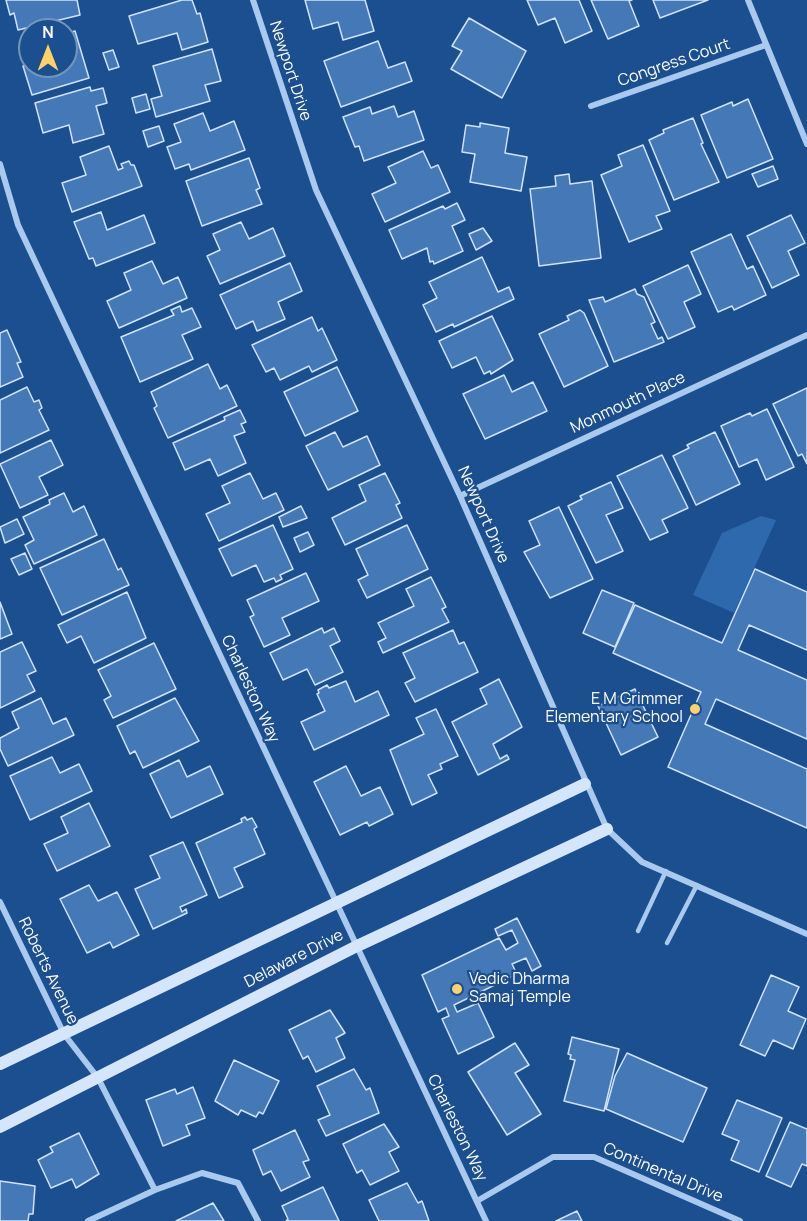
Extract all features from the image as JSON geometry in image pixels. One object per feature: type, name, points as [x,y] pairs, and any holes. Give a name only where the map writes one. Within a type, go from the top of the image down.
[{"type":"street","name":"Newport Drive","points":[[253,0],[316,190],[460,496],[585,784],[607,829],[642,862],[807,934]]},
{"type":"street","points":[[748,0],[807,144]]},
{"type":"street","name":"Congress Court","points":[[591,106],[766,45]]},
{"type":"street","name":"Charleston Way","points":[[0,164],[18,225],[355,947],[486,1221]]},
{"type":"street","name":"Monmouth Place","points":[[460,496],[807,335]]},
{"type":"street","name":"Delaware Drive","points":[[0,1065],[585,784]]},
{"type":"street","name":"Delaware Drive","points":[[0,1127],[355,947],[607,829]]},
{"type":"street","name":"Roberts Avenue","points":[[0,902],[64,1034],[98,1078],[155,1190]]},
{"type":"street","name":"Continental Drive","points":[[477,1201],[553,1157],[594,1157],[740,1221]]},
{"type":"street","points":[[88,1221],[155,1190],[202,1173],[238,1183],[258,1221]]},
{"type":"lane","points":[[638,931],[666,871]]},
{"type":"lane","points":[[667,943],[697,885]]},
{"type":"shaded area","points":[[761,516],[776,520],[734,613],[693,595],[722,533]]},
{"type":"building","points":[[6,0],[77,0],[80,15],[68,18],[18,18],[18,30],[14,13],[10,15]]},
{"type":"building","points":[[182,0],[192,0],[197,14],[200,13],[208,42],[182,50],[177,33],[138,44],[129,16]]},
{"type":"building","points":[[305,0],[365,0],[374,31],[343,40],[338,22],[313,29]]},
{"type":"building","points":[[527,0],[579,0],[592,31],[565,43],[555,18],[538,25]]},
{"type":"building","points":[[591,0],[632,0],[629,1],[639,26],[608,39]]},
{"type":"building","points":[[653,0],[708,0],[660,18]]},
{"type":"building","points":[[469,18],[526,51],[502,98],[451,69],[462,51],[452,46]]},
{"type":"building","points":[[78,41],[89,78],[32,95],[27,78],[78,78]]},
{"type":"building","points":[[378,41],[388,68],[405,62],[412,81],[341,107],[324,61]]},
{"type":"building","points":[[212,49],[221,81],[205,85],[210,101],[156,117],[151,99],[162,96],[153,66]]},
{"type":"building","points":[[113,50],[119,67],[109,70],[103,53]]},
{"type":"building","points":[[90,87],[91,91],[103,88],[107,103],[96,106],[104,134],[73,143],[69,125],[43,133],[35,103]]},
{"type":"building","points":[[146,94],[150,109],[136,113],[132,98]]},
{"type":"building","points":[[748,99],[773,159],[727,178],[701,115],[732,102],[733,106]]},
{"type":"building","points":[[394,106],[398,117],[414,111],[424,140],[364,161],[359,146],[355,147],[343,117],[370,107],[372,114]]},
{"type":"building","points":[[203,113],[210,131],[234,121],[245,150],[191,170],[189,164],[175,169],[167,147],[181,142],[174,124]]},
{"type":"building","points":[[693,118],[703,143],[701,144],[719,182],[674,200],[649,140],[664,133],[663,130]]},
{"type":"building","points":[[480,123],[509,128],[505,153],[527,157],[521,191],[470,182],[475,154],[462,152],[466,125],[480,127]]},
{"type":"building","points":[[159,126],[164,141],[148,147],[143,131]]},
{"type":"building","points":[[643,145],[670,211],[656,216],[662,229],[629,242],[601,175],[622,166],[618,155]]},
{"type":"building","points":[[109,146],[118,170],[123,168],[121,164],[129,161],[131,165],[134,165],[142,186],[72,212],[62,183],[86,175],[80,157]]},
{"type":"building","points":[[423,151],[431,168],[438,165],[450,192],[385,222],[372,194],[396,183],[388,167]]},
{"type":"building","points":[[249,158],[260,188],[256,190],[262,204],[202,226],[186,181]]},
{"type":"building","points":[[773,166],[778,179],[758,187],[752,174]]},
{"type":"building","points":[[569,174],[570,184],[592,181],[601,258],[539,266],[530,189],[556,186],[555,176]]},
{"type":"building","points":[[457,203],[465,220],[452,226],[463,251],[434,264],[433,261],[430,262],[427,248],[402,259],[389,230],[443,206],[445,209]]},
{"type":"building","points":[[101,212],[107,230],[144,215],[155,243],[96,266],[93,258],[89,259],[74,222]]},
{"type":"building","points":[[791,215],[805,243],[788,251],[799,275],[772,288],[747,236]]},
{"type":"building","points":[[241,222],[249,239],[273,228],[285,256],[220,284],[207,256],[220,250],[213,234]]},
{"type":"building","points":[[483,228],[492,241],[476,250],[469,234]]},
{"type":"building","points":[[731,234],[747,269],[753,266],[766,295],[734,310],[732,306],[718,312],[691,252]]},
{"type":"building","points":[[482,257],[498,292],[509,287],[514,299],[454,327],[453,324],[436,332],[423,305],[437,298],[429,282]]},
{"type":"building","points":[[152,261],[163,284],[178,277],[187,298],[119,328],[107,301],[131,290],[124,273]]},
{"type":"building","points":[[290,263],[302,291],[278,302],[285,319],[257,331],[253,321],[236,329],[220,295]]},
{"type":"building","points":[[688,265],[701,294],[684,302],[695,327],[668,339],[643,286]]},
{"type":"building","points":[[635,289],[637,294],[644,297],[655,322],[651,324],[658,339],[662,337],[664,342],[614,362],[589,300],[603,297],[605,302]]},
{"type":"building","points":[[180,306],[182,312],[192,308],[201,327],[182,335],[193,359],[140,382],[121,337],[174,315],[171,310]]},
{"type":"building","points":[[580,310],[584,313],[608,366],[564,387],[539,334],[569,320],[567,316]]},
{"type":"building","points":[[492,316],[513,360],[491,374],[490,371],[484,374],[476,357],[452,368],[439,341]]},
{"type":"building","points":[[312,317],[318,331],[322,328],[337,360],[312,372],[309,366],[280,380],[274,368],[266,372],[252,345]]},
{"type":"building","points":[[7,330],[21,362],[17,363],[23,377],[0,387],[0,333]]},
{"type":"building","points":[[208,364],[220,389],[227,385],[237,406],[168,438],[154,408],[157,406],[151,392]]},
{"type":"building","points":[[337,367],[358,411],[305,436],[284,392]]},
{"type":"building","points":[[504,375],[512,392],[533,382],[547,411],[485,439],[463,394]]},
{"type":"building","points":[[27,387],[34,402],[39,400],[42,408],[39,410],[49,430],[0,453],[0,400]]},
{"type":"building","points":[[807,388],[807,464],[802,454],[798,456],[773,404]]},
{"type":"building","points":[[767,409],[794,467],[766,480],[757,459],[739,467],[721,426],[750,413],[752,416]]},
{"type":"building","points":[[240,410],[246,422],[241,424],[245,432],[234,436],[246,463],[218,476],[210,459],[185,470],[173,443],[225,420],[224,417]]},
{"type":"building","points":[[335,432],[343,447],[367,436],[380,465],[328,490],[306,446]]},
{"type":"building","points":[[715,432],[740,484],[696,505],[673,456],[689,448],[687,445]]},
{"type":"building","points":[[51,440],[63,465],[39,477],[48,495],[20,508],[0,464]]},
{"type":"building","points":[[662,455],[688,508],[662,520],[668,532],[650,540],[617,476]]},
{"type":"building","points":[[250,473],[263,499],[276,493],[284,510],[219,541],[206,514],[230,503],[222,486]]},
{"type":"building","points":[[385,473],[400,503],[396,505],[402,518],[345,545],[332,518],[366,501],[359,485]]},
{"type":"building","points":[[611,482],[623,508],[606,515],[623,551],[596,563],[568,506],[582,499],[580,496]]},
{"type":"building","points":[[64,493],[73,512],[84,506],[97,535],[34,564],[25,545],[34,540],[23,517],[50,504],[49,500]]},
{"type":"building","points":[[301,506],[307,518],[283,527],[279,517]]},
{"type":"building","points":[[559,507],[593,579],[550,598],[524,552],[540,545],[529,521]]},
{"type":"building","points":[[17,519],[24,534],[5,543],[0,527]]},
{"type":"building","points":[[273,525],[293,569],[280,575],[282,579],[276,582],[274,578],[264,582],[256,565],[232,576],[219,549]]},
{"type":"building","points":[[407,525],[428,569],[367,598],[358,580],[368,575],[356,549]]},
{"type":"building","points":[[308,532],[314,545],[300,552],[294,538]]},
{"type":"building","points":[[104,539],[118,570],[121,568],[129,585],[62,615],[40,568]]},
{"type":"building","points":[[25,553],[32,569],[19,575],[11,559]]},
{"type":"building","points":[[755,569],[807,592],[807,650],[749,625],[738,650],[807,680],[807,739],[716,699],[705,724],[807,769],[807,828],[668,767],[701,692],[613,653],[635,605],[722,643]]},
{"type":"building","points":[[306,573],[319,601],[282,618],[290,635],[264,647],[250,617],[254,615],[247,600]]},
{"type":"building","points":[[431,577],[446,607],[442,609],[449,622],[383,653],[378,642],[386,638],[378,623],[414,606],[406,589]]},
{"type":"building","points":[[602,590],[634,603],[615,647],[583,633]]},
{"type":"building","points":[[127,592],[146,638],[94,663],[81,636],[67,643],[58,625]]},
{"type":"building","points":[[0,602],[12,634],[0,639]]},
{"type":"building","points":[[322,628],[324,633],[334,628],[340,641],[330,646],[343,672],[315,685],[307,669],[283,680],[270,653]]},
{"type":"building","points":[[453,630],[459,644],[464,642],[478,672],[415,702],[405,683],[415,678],[403,653]]},
{"type":"building","points":[[22,642],[36,671],[27,675],[35,691],[0,708],[0,652]]},
{"type":"building","points":[[154,643],[176,689],[113,718],[104,700],[111,696],[98,670]]},
{"type":"building","points":[[499,679],[522,727],[493,744],[500,759],[507,755],[509,759],[478,775],[452,722],[487,704],[480,689]]},
{"type":"building","points":[[346,681],[355,702],[378,691],[389,715],[314,750],[301,722],[325,711],[317,694],[318,690],[327,685],[329,688]]},
{"type":"building","points":[[635,689],[658,737],[621,755],[598,706]]},
{"type":"building","points":[[41,698],[53,724],[66,718],[74,735],[8,766],[0,749],[0,738],[19,728],[12,712]]},
{"type":"building","points":[[175,698],[199,741],[143,768],[135,751],[130,754],[117,726]]},
{"type":"building","points":[[436,709],[458,756],[440,764],[442,769],[428,775],[437,793],[412,805],[390,750],[424,734],[416,718]]},
{"type":"building","points":[[52,757],[60,773],[79,764],[92,791],[30,820],[10,776]]},
{"type":"building","points":[[179,760],[187,777],[210,766],[223,794],[171,818],[150,774]]},
{"type":"building","points":[[346,766],[361,796],[380,787],[393,814],[369,826],[367,822],[340,835],[314,782]]},
{"type":"building","points":[[89,803],[110,846],[57,871],[44,844],[68,833],[61,817]]},
{"type":"building","points":[[245,817],[247,820],[252,818],[257,827],[254,829],[265,854],[234,868],[243,887],[219,898],[196,843],[242,822],[241,819]]},
{"type":"building","points":[[183,842],[207,895],[180,907],[182,912],[186,909],[187,913],[153,929],[135,889],[160,878],[150,856]]},
{"type":"building","points":[[89,885],[98,901],[117,892],[139,935],[113,948],[110,942],[87,953],[60,899]]},
{"type":"building","name":"Vedic Dharma Samaj Temple","points":[[517,918],[541,966],[532,971],[526,958],[512,964],[517,974],[454,1005],[457,1012],[478,1003],[494,1037],[458,1054],[442,1019],[449,1016],[446,1008],[438,1012],[422,975],[499,938],[506,950],[518,943],[512,930],[498,936],[495,929]]},
{"type":"building","points":[[771,975],[799,987],[788,1011],[806,1019],[793,1049],[773,1040],[765,1056],[740,1045]]},
{"type":"building","points":[[330,1010],[345,1033],[336,1038],[345,1058],[316,1072],[308,1056],[303,1059],[289,1030]]},
{"type":"building","points":[[572,1037],[619,1049],[604,1111],[564,1101],[575,1060],[570,1059],[571,1055],[568,1054]]},
{"type":"building","points":[[515,1043],[529,1065],[515,1073],[541,1114],[507,1135],[468,1072]]},
{"type":"building","points":[[627,1053],[707,1088],[683,1142],[606,1109],[615,1076]]},
{"type":"building","points":[[234,1060],[279,1081],[263,1114],[259,1112],[256,1117],[241,1110],[238,1115],[215,1101]]},
{"type":"building","points":[[354,1069],[366,1090],[370,1088],[379,1113],[326,1136],[318,1120],[330,1115],[317,1086]]},
{"type":"building","points":[[193,1087],[205,1118],[186,1125],[190,1135],[163,1146],[146,1100],[175,1089],[177,1094]]},
{"type":"building","points":[[737,1100],[782,1118],[759,1172],[731,1160],[739,1141],[722,1134]]},
{"type":"building","points":[[790,1122],[807,1129],[807,1166],[802,1164],[791,1187],[766,1176]]},
{"type":"building","points":[[384,1124],[399,1147],[389,1152],[399,1171],[370,1185],[362,1170],[357,1173],[343,1144]]},
{"type":"building","points":[[295,1130],[309,1160],[303,1162],[310,1177],[281,1191],[271,1171],[263,1175],[253,1150]]},
{"type":"building","points":[[79,1133],[99,1174],[76,1188],[72,1179],[51,1188],[38,1160],[53,1152],[50,1147]]},
{"type":"building","points":[[0,1181],[35,1186],[33,1214],[29,1214],[28,1221],[0,1221]]},
{"type":"building","points":[[407,1183],[418,1203],[422,1201],[429,1221],[379,1221],[369,1200]]},
{"type":"building","points":[[323,1187],[339,1221],[286,1221],[288,1219],[282,1206]]},
{"type":"building","points":[[213,1203],[224,1221],[176,1221]]},
{"type":"building","points":[[577,1211],[582,1221],[556,1221]]},
{"type":"place","name":"E M Grimmer Elementary School","points":[[695,709]]},
{"type":"place","name":"Vedic Dharma Samaj Temple","points":[[457,989]]}]
